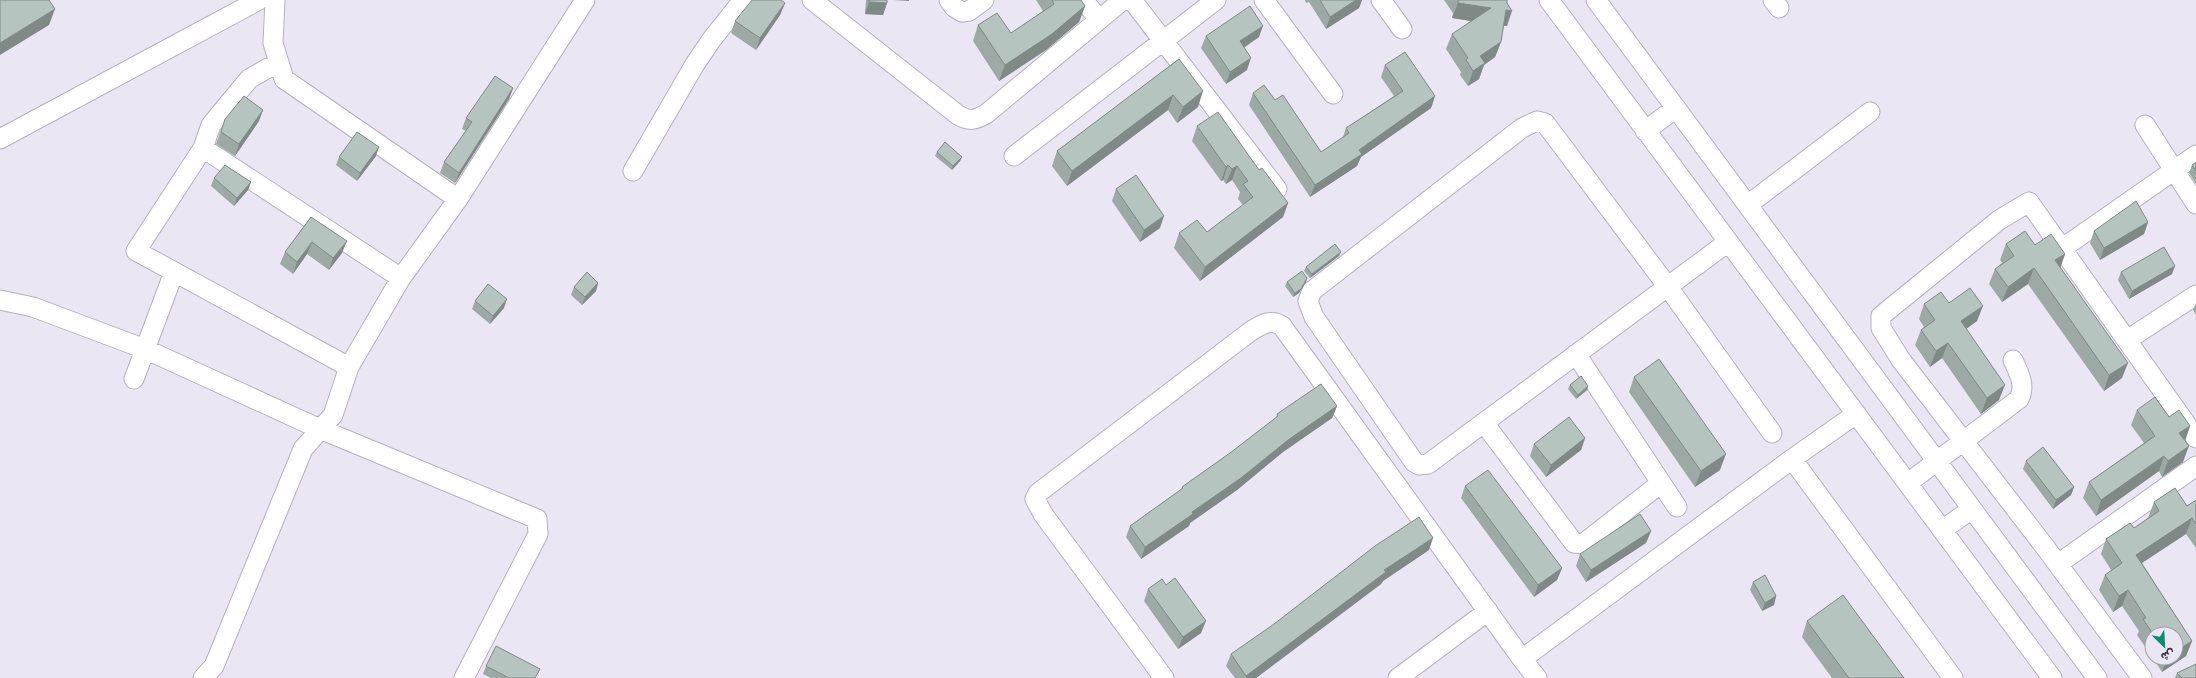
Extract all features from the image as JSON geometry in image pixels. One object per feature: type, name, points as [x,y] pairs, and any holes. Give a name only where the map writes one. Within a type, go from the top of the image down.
[{"type":"street","points":[[0,139],[259,0]]},
{"type":"street","points":[[276,0],[273,44],[284,79],[458,199]]},
{"type":"street","points":[[203,678],[214,666],[303,449],[333,415],[349,367],[401,278],[458,199],[585,0]]},
{"type":"street","points":[[633,171],[695,64],[712,39],[743,0]]},
{"type":"street","points":[[812,0],[958,115],[968,120],[975,120],[986,114],[1098,19],[1123,0]]},
{"type":"street","points":[[949,0],[954,7],[962,12],[969,10],[984,0]]},
{"type":"street","points":[[1083,0],[1098,19]]},
{"type":"street","points":[[1132,0],[1282,195]]},
{"type":"street","points":[[1014,156],[1162,40],[1216,0]]},
{"type":"street","points":[[1264,0],[1333,94]]},
{"type":"street","points":[[1381,0],[1402,29]]},
{"type":"street","points":[[1549,0],[2052,678]]},
{"type":"street","points":[[1596,0],[1749,204],[1937,462],[2098,678]]},
{"type":"street","points":[[279,66],[268,68],[249,79],[211,125],[203,148],[136,252],[349,367]]},
{"type":"street","points":[[1645,130],[1676,108]]},
{"type":"street","points":[[1749,204],[1870,112]]},
{"type":"street","points":[[1728,242],[1668,287],[1428,464],[1419,465],[1414,462],[1314,317],[1308,301],[1312,291],[1522,128],[1537,121],[1545,123],[1668,287],[1772,433]]},
{"type":"street","points":[[2145,125],[2196,204]]},
{"type":"street","points":[[203,148],[401,278]]},
{"type":"street","points":[[2067,245],[2196,155]]},
{"type":"street","points":[[2142,678],[2058,564],[1963,442],[1885,335],[1880,323],[1881,316],[1999,220],[2028,202],[2196,438]]},
{"type":"street","points":[[134,379],[174,272]]},
{"type":"street","points":[[2127,340],[2196,295]]},
{"type":"street","points":[[0,300],[34,307],[145,349],[320,429],[537,519],[538,534],[464,678]]},
{"type":"street","points":[[1164,678],[1043,514],[1036,499],[1038,493],[1251,331],[1269,322],[1277,322],[1282,326],[1537,678]]},
{"type":"street","points":[[1576,354],[1677,507]]},
{"type":"street","points":[[1908,483],[2020,400],[2023,392],[2021,377],[2013,360]]},
{"type":"street","points":[[1522,659],[1792,459],[1856,414]]},
{"type":"street","points":[[1484,423],[1574,543],[1583,544],[1661,483]]},
{"type":"street","points":[[1792,459],[1953,678]]},
{"type":"street","points":[[2058,564],[2196,466]]},
{"type":"street","points":[[1942,530],[1972,509]]},
{"type":"street","points":[[1398,678],[1488,611]]},
{"type":"building","points":[[0,0],[49,0],[55,9],[0,43]]},
{"type":"building","points":[[752,0],[781,0],[785,3],[760,38],[735,21]]},
{"type":"building","points":[[869,0],[887,0],[887,3],[869,2]]},
{"type":"building","points":[[1052,0],[1081,0],[1085,6],[1052,34],[1005,65],[978,25],[997,13],[1011,33],[1054,4]]},
{"type":"building","points":[[1320,0],[1356,0],[1330,17]]},
{"type":"building","points":[[1458,0],[1507,0],[1507,3],[1512,11],[1506,10],[1501,42],[1480,56],[1485,63],[1473,71],[1466,60],[1468,58],[1452,34],[1491,8],[1458,3]]},
{"type":"building","points":[[1250,6],[1263,26],[1240,41],[1251,58],[1230,72],[1206,36]]},
{"type":"building","points":[[1405,52],[1435,96],[1359,150],[1362,154],[1315,185],[1253,93],[1264,85],[1275,100],[1283,95],[1321,152],[1349,133],[1346,128],[1403,91],[1385,65]]},
{"type":"building","points":[[1179,59],[1203,91],[1183,107],[1173,95],[1072,171],[1057,151]]},
{"type":"building","points":[[495,76],[513,88],[459,173],[444,162],[472,122],[466,118]]},
{"type":"building","points":[[244,96],[263,110],[239,144],[221,132],[225,119]]},
{"type":"building","points":[[1218,112],[1259,170],[1262,168],[1288,203],[1205,267],[1179,233],[1197,220],[1207,232],[1253,197],[1243,184],[1248,181],[1237,166],[1232,169],[1228,165],[1226,167],[1197,126]]},
{"type":"building","points":[[357,132],[379,147],[360,173],[339,157]]},
{"type":"building","points":[[945,142],[962,157],[953,166],[937,152]]},
{"type":"building","points":[[2196,162],[2196,171],[2192,165]]},
{"type":"building","points":[[225,165],[251,182],[237,198],[214,178]]},
{"type":"building","points":[[1136,175],[1164,216],[1144,230],[1116,189]]},
{"type":"building","points":[[2136,201],[2148,222],[2104,248],[2094,231]]},
{"type":"building","points":[[311,217],[347,241],[333,258],[312,242],[297,262],[285,252]]},
{"type":"building","points":[[2025,231],[2035,245],[2051,234],[2065,254],[2055,260],[2128,363],[2109,375],[2034,268],[2008,287],[1995,269],[2014,256],[2006,244]]},
{"type":"building","points":[[1335,244],[1341,252],[1312,274],[1306,267]]},
{"type":"building","points":[[2164,247],[2175,266],[2132,291],[2121,272]]},
{"type":"building","points":[[1302,271],[1307,278],[1301,289],[1295,293],[1287,282]]},
{"type":"building","points":[[587,272],[598,283],[585,297],[574,287]]},
{"type":"building","points":[[488,284],[507,299],[493,316],[475,301]]},
{"type":"building","points":[[1970,288],[1983,306],[1961,321],[2005,385],[1987,398],[1948,343],[1936,351],[1921,330],[1935,320],[1924,304],[1941,292],[1949,303]]},
{"type":"building","points":[[1659,359],[1726,454],[1701,471],[1634,377]]},
{"type":"building","points":[[1581,376],[1588,386],[1578,395],[1570,385]]},
{"type":"building","points":[[1321,384],[1337,406],[1288,440],[1241,478],[1192,512],[1193,514],[1145,547],[1130,526],[1230,453],[1278,416],[1277,414]]},
{"type":"building","points":[[2155,397],[2169,417],[2179,410],[2190,426],[2179,433],[2189,446],[2168,461],[2164,456],[2101,500],[2089,482],[2155,436],[2137,410]]},
{"type":"building","points":[[1569,417],[1585,438],[1551,465],[1534,444]]},
{"type":"building","points":[[2043,447],[2074,487],[2056,500],[2026,461]]},
{"type":"building","points":[[1488,470],[1562,568],[1538,585],[1465,486]]},
{"type":"building","points":[[2175,488],[2187,506],[2196,500],[2196,524],[2192,518],[2136,555],[2182,626],[2148,626],[2143,619],[2146,618],[2128,590],[2119,596],[2105,575],[2122,563],[2106,539],[2130,523],[2134,528],[2159,511],[2154,502]]},
{"type":"building","points":[[1640,514],[1651,531],[1591,570],[1580,554]]},
{"type":"building","points":[[1419,517],[1433,538],[1384,570],[1386,572],[1246,676],[1231,654],[1274,624],[1375,546]]},
{"type":"building","points":[[1765,575],[1776,596],[1765,603],[1753,582]]},
{"type":"building","points":[[1175,578],[1206,621],[1183,637],[1148,589],[1162,579],[1166,585]]},
{"type":"building","points":[[1843,595],[1904,678],[1849,678],[1807,621]]},
{"type":"building","points":[[2184,629],[2192,641],[2184,646]]},
{"type":"building","points":[[496,646],[540,669],[535,678],[509,678],[486,666]]},
{"type":"building","points":[[2196,664],[2196,678],[2182,678],[2177,673]]}]
